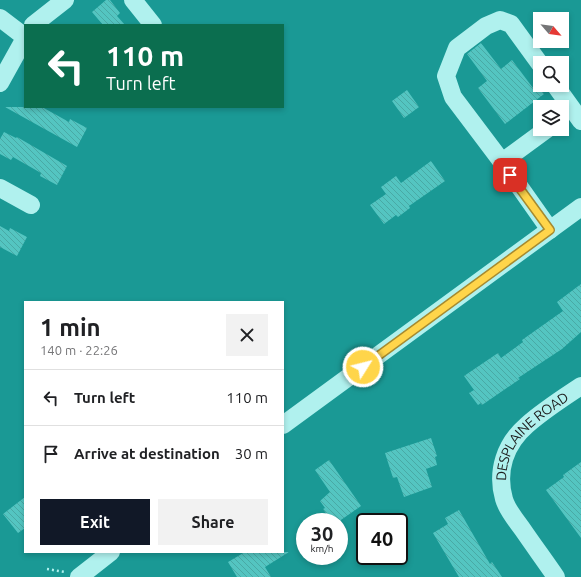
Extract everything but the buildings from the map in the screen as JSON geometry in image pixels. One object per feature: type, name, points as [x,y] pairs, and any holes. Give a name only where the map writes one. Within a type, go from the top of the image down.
[{"type":"street","points":[[34,24],[65,0]]},
{"type":"street","points":[[133,0],[152,24]]},
{"type":"street","points":[[0,18],[24,36]]},
{"type":"street","points":[[534,56],[511,24],[500,20],[486,26],[457,48],[446,76],[453,97],[502,162],[550,230]]},
{"type":"street","points":[[0,83],[24,39]]},
{"type":"street","points":[[559,92],[572,116]]},
{"type":"street","points":[[502,162],[537,136]]},
{"type":"street","points":[[0,188],[31,205]]},
{"type":"street","points":[[284,424],[581,207]]},
{"type":"street","name":"DESPLAINE ROAD","points":[[556,577],[510,512],[504,500],[501,481],[502,465],[507,450],[515,438],[527,425],[581,386]]},
{"type":"street","points":[[77,576],[110,553]]},
{"type":"route","points":[[363,367],[550,230],[510,175]]}]
